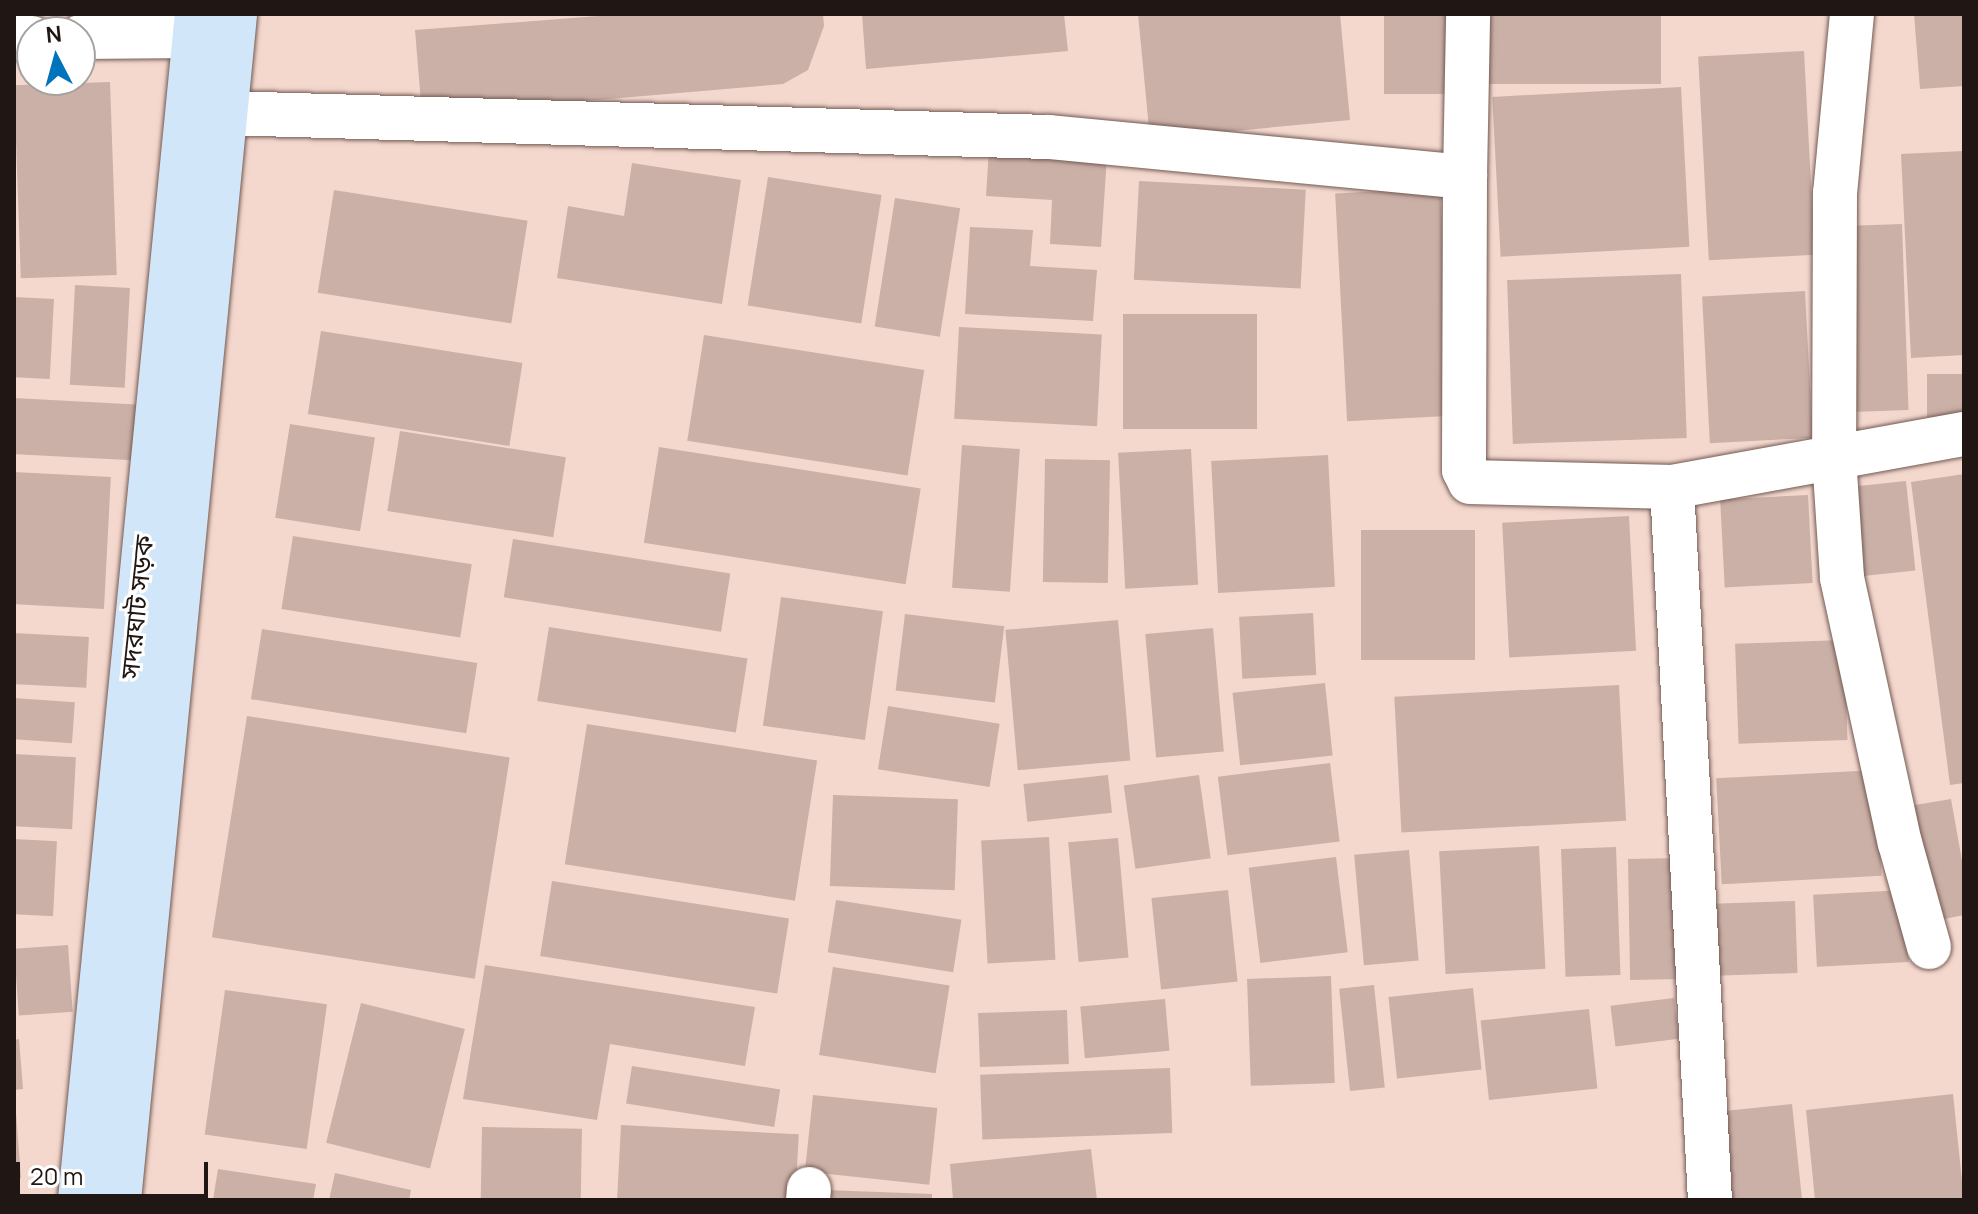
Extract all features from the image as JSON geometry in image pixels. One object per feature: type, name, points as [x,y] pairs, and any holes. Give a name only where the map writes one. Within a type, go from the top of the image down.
[{"type":"main road","name":"সদরঘাট সড়ক","points":[[119,1200],[235,14]]},
{"type":"main road","name":"সদরঘাট সড়ক","points":[[80,1200],[196,25]]},
{"type":"street","points":[[1468,14],[1464,470],[1470,482],[1672,487],[1964,434]]},
{"type":"street","points":[[1852,14],[1835,193],[1834,457],[1842,578],[1900,843],[1929,947]]},
{"type":"street","points":[[96,35],[196,25]]},
{"type":"street","points":[[225,113],[1049,137],[1465,177]]},
{"type":"street","points":[[1672,487],[1710,1200]]},
{"type":"building","points":[[624,14],[823,14],[824,26],[808,70],[783,84],[422,115],[415,30]]},
{"type":"building","points":[[862,14],[1064,14],[1068,51],[866,69]]},
{"type":"building","points":[[1138,14],[1340,14],[1350,120],[1150,139]]},
{"type":"building","points":[[1384,14],[1446,14],[1446,94],[1384,94]]},
{"type":"building","points":[[1486,14],[1661,14],[1661,84],[1486,84]]},
{"type":"building","points":[[1914,14],[1964,14],[1964,86],[1920,89]]},
{"type":"building","points":[[1804,51],[1815,255],[1709,260],[1698,57]]},
{"type":"building","points":[[96,82],[110,82],[117,275],[21,278],[14,85],[16,96],[96,96]]},
{"type":"building","points":[[1681,87],[1689,247],[1501,257],[1492,97]]},
{"type":"building","points":[[989,149],[1107,156],[1101,247],[1050,244],[1052,200],[986,196]]},
{"type":"building","points":[[1964,151],[1964,355],[1911,358],[1901,154]]},
{"type":"building","points":[[632,163],[741,180],[722,304],[557,278],[568,206],[624,216]]},
{"type":"building","points":[[768,177],[882,195],[861,323],[748,305]]},
{"type":"building","points":[[1139,181],[1306,190],[1301,289],[1134,280]]},
{"type":"building","points":[[1440,188],[1452,416],[1347,421],[1335,193]]},
{"type":"building","points":[[334,190],[528,221],[511,323],[318,293]]},
{"type":"building","points":[[895,198],[960,208],[940,337],[875,326]]},
{"type":"building","points":[[1902,224],[1908,410],[1852,412],[1845,226]]},
{"type":"building","points":[[970,227],[1033,230],[1030,266],[1097,270],[1093,321],[965,314]]},
{"type":"building","points":[[1681,274],[1687,438],[1513,444],[1507,280]]},
{"type":"building","points":[[75,285],[130,288],[125,388],[70,385]]},
{"type":"building","points":[[1805,291],[1813,438],[1710,443],[1702,296]]},
{"type":"building","points":[[14,297],[54,299],[50,379],[14,377]]},
{"type":"building","points":[[1123,314],[1257,314],[1257,429],[1123,429]]},
{"type":"building","points":[[959,327],[1102,334],[1097,426],[954,419]]},
{"type":"building","points":[[321,331],[522,363],[509,446],[308,414]]},
{"type":"building","points":[[704,335],[924,370],[908,476],[687,441]]},
{"type":"building","points":[[1927,374],[1964,374],[1964,417],[1927,417]]},
{"type":"building","points":[[14,398],[136,404],[133,460],[14,454]]},
{"type":"building","points":[[290,424],[375,437],[360,531],[275,518]]},
{"type":"building","points":[[400,431],[566,457],[553,537],[387,511]]},
{"type":"building","points":[[962,445],[1020,449],[1010,592],[952,588]]},
{"type":"building","points":[[659,447],[921,488],[906,584],[644,543]]},
{"type":"building","points":[[1191,449],[1198,585],[1125,589],[1118,453]]},
{"type":"building","points":[[1328,455],[1335,587],[1218,593],[1211,461]]},
{"type":"building","points":[[1045,459],[1110,460],[1108,583],[1043,582]]},
{"type":"building","points":[[14,472],[111,477],[104,609],[14,604]]},
{"type":"building","points":[[1964,474],[1964,783],[1950,785],[1911,482]]},
{"type":"building","points":[[1906,481],[1915,571],[1854,577],[1844,487]]},
{"type":"building","points":[[1808,495],[1813,583],[1725,587],[1720,500]]},
{"type":"building","points":[[1629,516],[1636,651],[1509,657],[1502,523]]},
{"type":"building","points":[[1361,530],[1475,530],[1475,660],[1361,660]]},
{"type":"building","points":[[293,536],[472,564],[460,637],[281,609]]},
{"type":"building","points":[[513,539],[730,573],[721,632],[504,597]]},
{"type":"building","points":[[781,597],[883,611],[865,740],[763,726]]},
{"type":"building","points":[[1313,613],[1316,675],[1242,679],[1239,617]]},
{"type":"building","points":[[905,614],[1004,626],[995,703],[896,690]]},
{"type":"building","points":[[1118,620],[1130,760],[1018,770],[1005,630]]},
{"type":"building","points":[[549,627],[748,658],[736,733],[537,701]]},
{"type":"building","points":[[1213,628],[1224,752],[1156,757],[1145,634]]},
{"type":"building","points":[[262,629],[477,663],[466,733],[251,699]]},
{"type":"building","points":[[14,633],[89,637],[86,688],[14,684]]},
{"type":"building","points":[[1844,640],[1847,740],[1739,744],[1735,644]]},
{"type":"building","points":[[1325,683],[1333,756],[1240,765],[1233,693]]},
{"type":"building","points":[[1619,685],[1626,821],[1401,833],[1394,697]]},
{"type":"building","points":[[14,698],[75,702],[72,743],[14,739]]},
{"type":"building","points":[[888,706],[1000,724],[990,787],[878,769]]},
{"type":"building","points":[[247,716],[510,758],[475,979],[212,937]]},
{"type":"building","points":[[587,724],[817,760],[795,901],[565,864]]},
{"type":"building","points":[[14,754],[76,757],[72,829],[14,826]]},
{"type":"building","points":[[1330,763],[1340,841],[1227,855],[1218,777]]},
{"type":"building","points":[[1876,770],[1882,876],[1722,884],[1716,778]]},
{"type":"building","points":[[1108,775],[1112,813],[1027,822],[1023,784]]},
{"type":"building","points":[[1199,775],[1211,858],[1135,869],[1124,786]]},
{"type":"building","points":[[833,795],[958,799],[955,890],[830,886]]},
{"type":"building","points":[[1951,799],[1964,872],[1964,915],[1924,923],[1903,807]]},
{"type":"building","points":[[1049,837],[1055,960],[988,963],[981,841]]},
{"type":"building","points":[[1118,838],[1128,958],[1079,962],[1068,842]]},
{"type":"building","points":[[14,839],[57,841],[53,916],[14,914]]},
{"type":"building","points":[[1539,846],[1545,969],[1446,974],[1439,851]]},
{"type":"building","points":[[1616,847],[1620,975],[1566,977],[1561,849]]},
{"type":"building","points":[[1409,850],[1419,961],[1364,965],[1354,855]]},
{"type":"building","points":[[1336,857],[1348,952],[1260,963],[1249,868]]},
{"type":"building","points":[[1680,858],[1682,979],[1630,980],[1628,859]]},
{"type":"building","points":[[552,881],[789,919],[777,994],[540,956]]},
{"type":"building","points":[[1228,890],[1238,981],[1161,990],[1151,898]]},
{"type":"building","points":[[1905,890],[1909,962],[1817,967],[1813,895]]},
{"type":"building","points":[[836,900],[961,920],[953,972],[828,952]]},
{"type":"building","points":[[1795,901],[1798,973],[1716,976],[1713,904]]},
{"type":"building","points":[[68,945],[73,1012],[19,1016],[14,949]]},
{"type":"building","points":[[485,965],[755,1007],[745,1066],[610,1044],[597,1120],[463,1099]]},
{"type":"building","points":[[833,967],[950,985],[936,1073],[819,1055]]},
{"type":"building","points":[[1331,976],[1335,1083],[1251,1086],[1247,979]]},
{"type":"building","points":[[1374,985],[1385,1087],[1350,1091],[1339,989]]},
{"type":"building","points":[[1473,988],[1482,1070],[1397,1078],[1388,997]]},
{"type":"building","points":[[225,990],[327,1004],[307,1149],[205,1135]]},
{"type":"building","points":[[1674,998],[1679,1039],[1615,1046],[1610,1006]]},
{"type":"building","points":[[1165,999],[1170,1051],[1085,1058],[1080,1006]]},
{"type":"building","points":[[361,1003],[465,1029],[430,1169],[326,1143]]},
{"type":"building","points":[[1589,1009],[1597,1089],[1489,1100],[1481,1020]]},
{"type":"building","points":[[1067,1010],[1069,1064],[980,1067],[978,1013]]},
{"type":"building","points":[[19,1039],[23,1089],[14,1090],[14,1040]]},
{"type":"building","points":[[632,1066],[780,1089],[774,1127],[626,1104]]},
{"type":"building","points":[[1170,1068],[1172,1133],[982,1140],[980,1075]]},
{"type":"building","points":[[1953,1094],[1964,1200],[1815,1200],[1806,1110]]},
{"type":"building","points":[[813,1095],[937,1108],[929,1185],[805,1172]]},
{"type":"building","points":[[1792,1104],[1802,1200],[1727,1200],[1717,1112]]},
{"type":"building","points":[[14,1113],[21,1178],[14,1179]]},
{"type":"building","points":[[621,1125],[799,1134],[795,1200],[617,1200]]},
{"type":"building","points":[[482,1127],[582,1129],[581,1200],[481,1200]]},
{"type":"building","points":[[1091,1149],[1097,1200],[953,1200],[950,1164]]},
{"type":"building","points":[[218,1169],[316,1184],[313,1200],[213,1200]]},
{"type":"building","points":[[335,1173],[411,1190],[409,1200],[329,1200]]},
{"type":"building","points":[[825,1190],[932,1194],[932,1200],[824,1200]]}]
